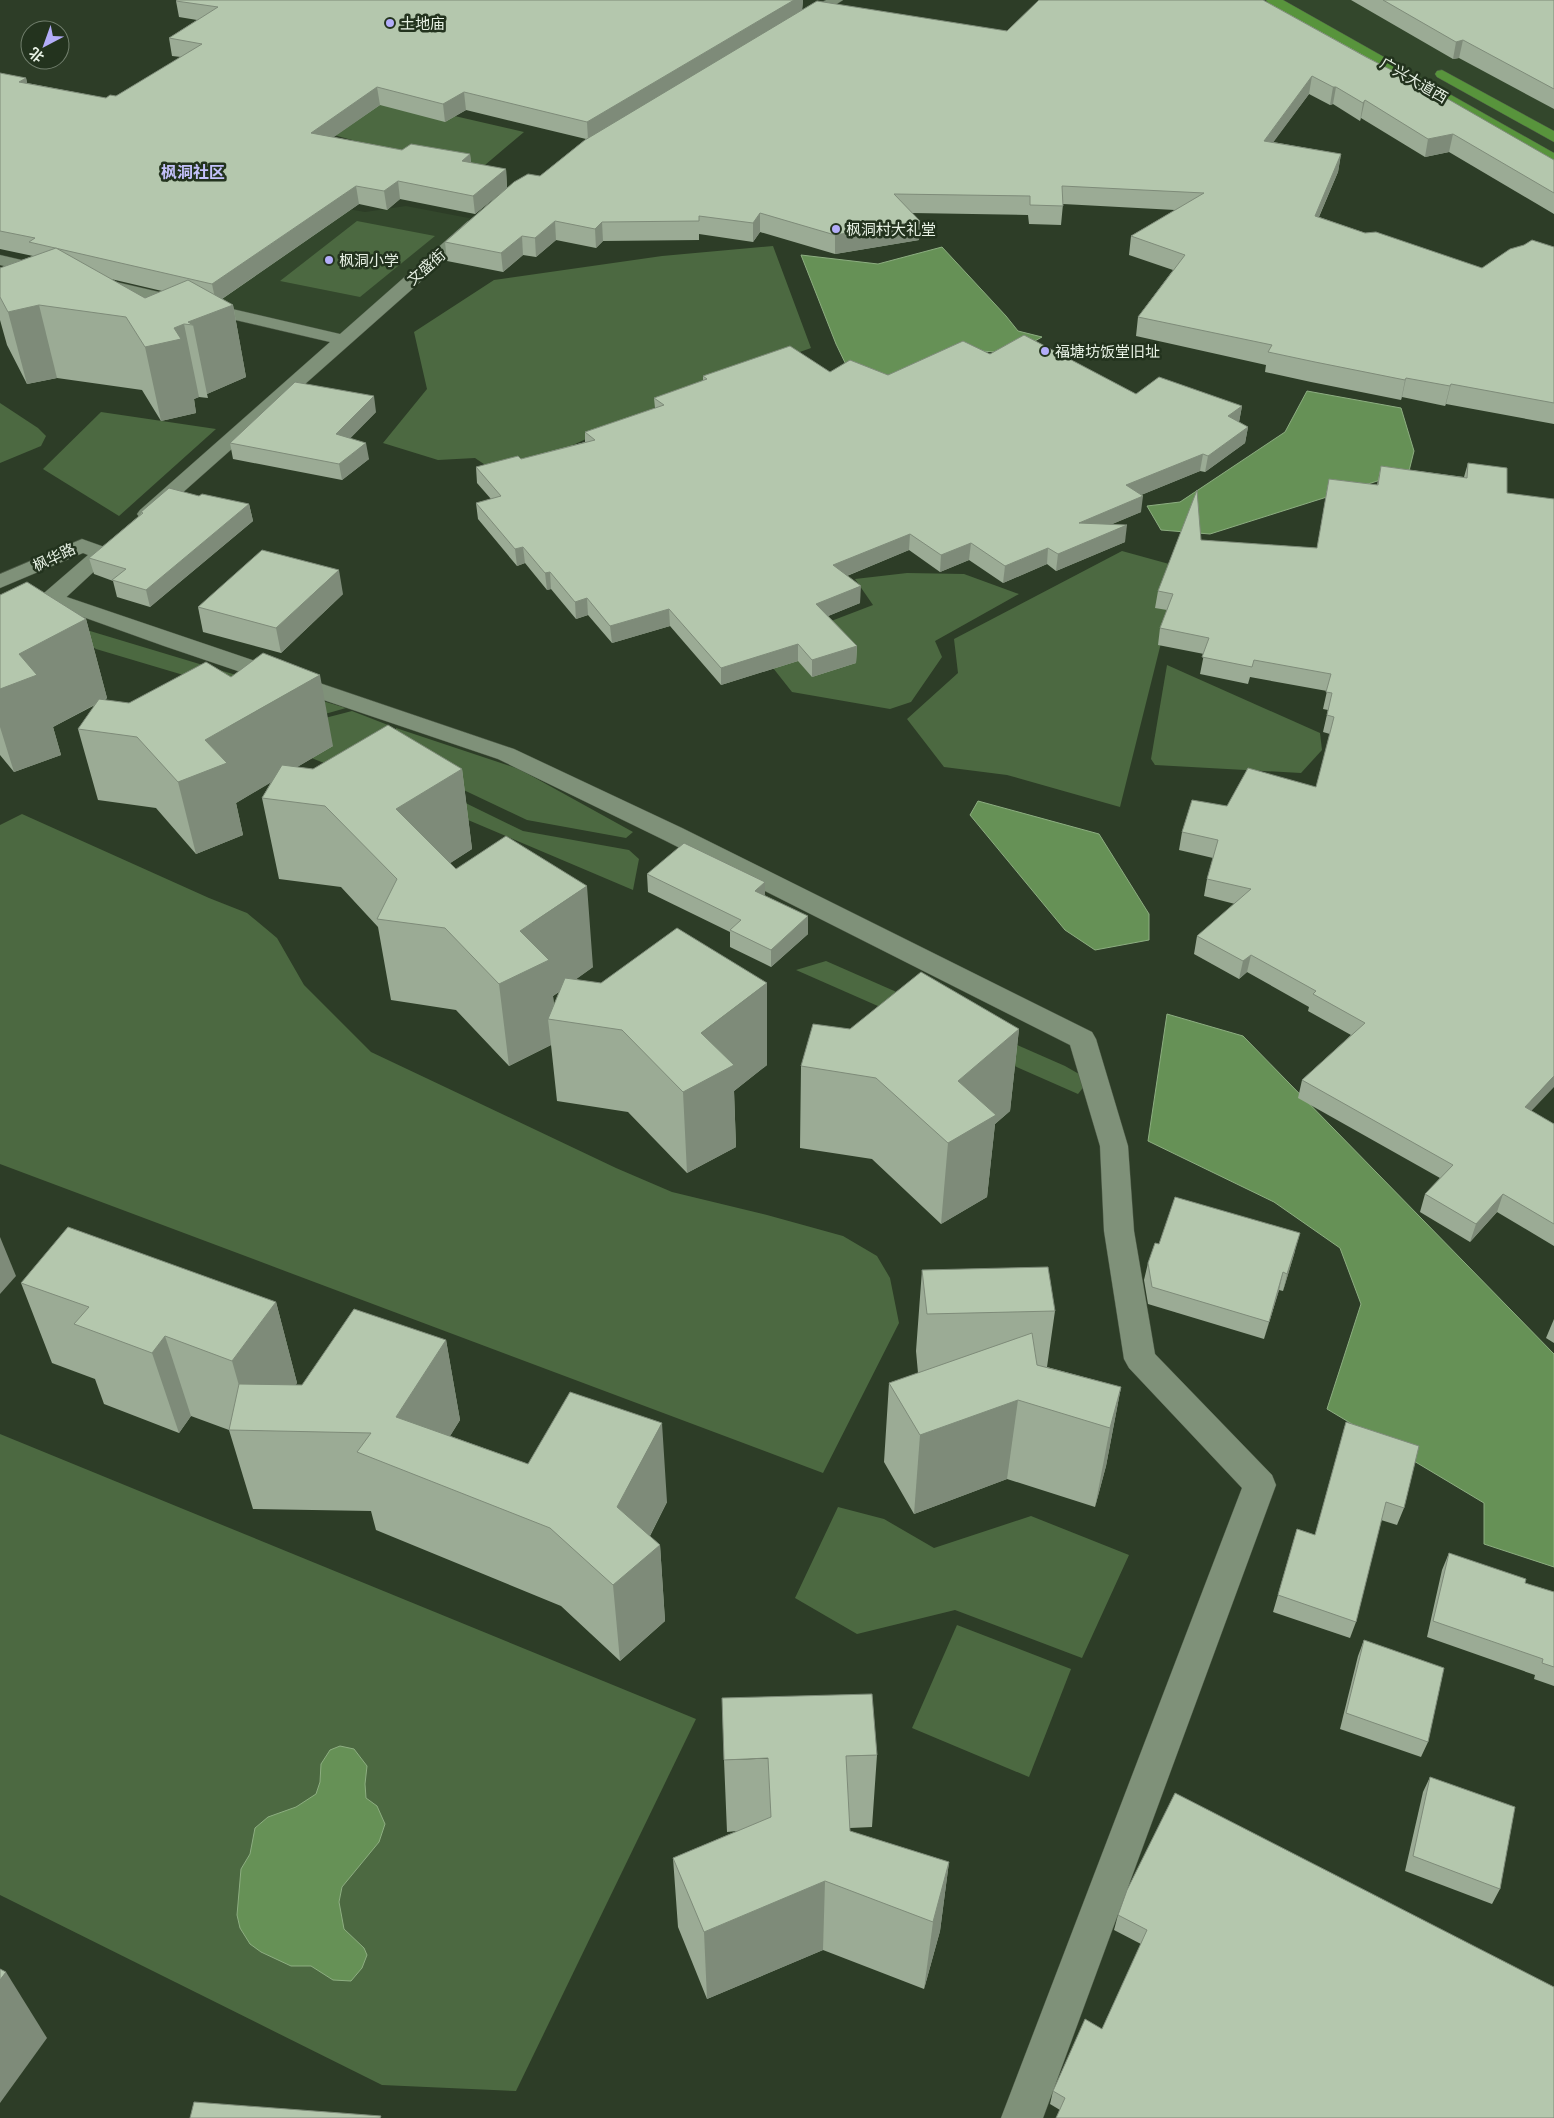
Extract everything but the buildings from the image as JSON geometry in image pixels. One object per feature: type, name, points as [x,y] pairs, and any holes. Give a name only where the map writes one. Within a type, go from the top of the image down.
[{"type":"highway","name":"广兴大道西","points":[[1273,0],[1554,160]]},
{"type":"highway","name":"广兴大道西","points":[[1432,69],[1554,137]]},
{"type":"street","points":[[783,32],[836,0]]},
{"type":"street","name":"文盛街","points":[[132,527],[486,214]]},
{"type":"street","points":[[0,260],[68,276]]},
{"type":"street","points":[[87,281],[344,340]]},
{"type":"street","name":"枫华路","points":[[0,582],[82,545],[110,546],[52,598],[0,622]]},
{"type":"street","points":[[52,598],[172,641],[506,754],[673,834],[1082,1039],[1114,1146],[1119,1231],[1140,1359],[1260,1485],[1022,2118]]},
{"type":"shaded area","points":[[1273,0],[1554,0],[1554,160]]},
{"type":"shaded area","points":[[346,91],[524,132],[485,165],[437,160],[412,155],[293,123]]},
{"type":"shaded area","name":"枫洞小学","points":[[309,202],[365,212],[406,206],[479,220],[344,340],[164,299]]},
{"type":"shaded area","points":[[357,221],[435,236],[360,297],[280,281]]},
{"type":"shaded area","points":[[773,246],[811,348],[693,390],[573,445],[550,467],[506,479],[475,458],[438,460],[383,443],[427,389],[414,332],[494,280],[662,256]]},
{"type":"shaded area","points":[[942,247],[1018,331],[1042,337],[1013,353],[980,351],[891,380],[850,373],[836,344],[801,255],[878,264]]},
{"type":"shaded area","points":[[1307,391],[1401,408],[1414,451],[1409,471],[1210,534],[1161,530],[1147,506],[1180,502],[1285,432]]},
{"type":"shaded area","points":[[0,403],[38,428],[46,436],[41,446],[0,463]]},
{"type":"shaded area","points":[[101,412],[216,429],[119,516],[43,469]]},
{"type":"shaded area","points":[[1122,551],[1180,567],[1120,807],[1007,775],[944,767],[907,719],[958,673],[954,639]]},
{"type":"shaded area","points":[[907,573],[964,574],[1019,594],[935,641],[942,657],[911,702],[890,709],[792,692],[758,649],[873,605],[855,579]]},
{"type":"shaded area","points":[[80,628],[346,708],[304,720],[217,685],[96,649],[78,637]]},
{"type":"shaded area","points":[[1167,665],[1320,733],[1322,750],[1301,773],[1155,765],[1151,759]]},
{"type":"shaded area","points":[[352,711],[388,725],[391,748],[324,763],[304,755],[298,725]]},
{"type":"shaded area","points":[[396,728],[519,769],[633,832],[626,838],[527,820],[392,756],[396,750]]},
{"type":"shaded area","points":[[398,770],[523,831],[629,850],[639,859],[633,890],[383,784]]},
{"type":"shaded area","points":[[978,801],[1099,834],[1149,914],[1149,940],[1095,950],[1065,930],[970,815]]},
{"type":"shaded area","points":[[22,814],[209,898],[247,913],[277,938],[304,985],[371,1052],[616,1168],[672,1192],[843,1236],[877,1256],[890,1278],[899,1323],[823,1473],[0,1164],[0,825]]},
{"type":"shaded area","points":[[826,961],[1065,1066],[1079,1074],[1086,1084],[1078,1094],[796,970]]},
{"type":"shaded area","points":[[1167,1014],[1243,1036],[1554,1354],[1554,1567],[1484,1544],[1484,1503],[1327,1409],[1361,1304],[1340,1248],[1274,1202],[1148,1141]]},
{"type":"shaded area","points":[[0,1434],[696,1719],[516,2091],[382,2085],[0,1895]]},
{"type":"shaded area","points":[[838,1507],[884,1519],[934,1548],[1031,1516],[1129,1555],[1082,1658],[955,1610],[857,1634],[795,1598]]},
{"type":"shaded area","points":[[957,1625],[1071,1669],[1029,1777],[912,1728]]},
{"type":"shaded area","points":[[340,1746],[354,1749],[367,1766],[366,1798],[377,1806],[385,1824],[379,1842],[342,1887],[339,1902],[344,1929],[364,1948],[367,1955],[362,1968],[351,1981],[333,1980],[311,1966],[291,1966],[261,1952],[250,1944],[240,1928],[237,1915],[241,1869],[250,1854],[255,1828],[268,1817],[296,1807],[316,1794],[320,1782],[321,1764],[330,1750]]},
{"type":"place","name":"土地庙","points":[[390,23]]},
{"type":"place","name":"枫洞村大礼堂","points":[[836,229]]},
{"type":"place","name":"枫洞小学","points":[[329,260]]},
{"type":"place","name":"福塘坊饭堂旧址","points":[[1045,351]]},
{"type":"district","name":"枫洞社区","points":[[193,172]]}]
